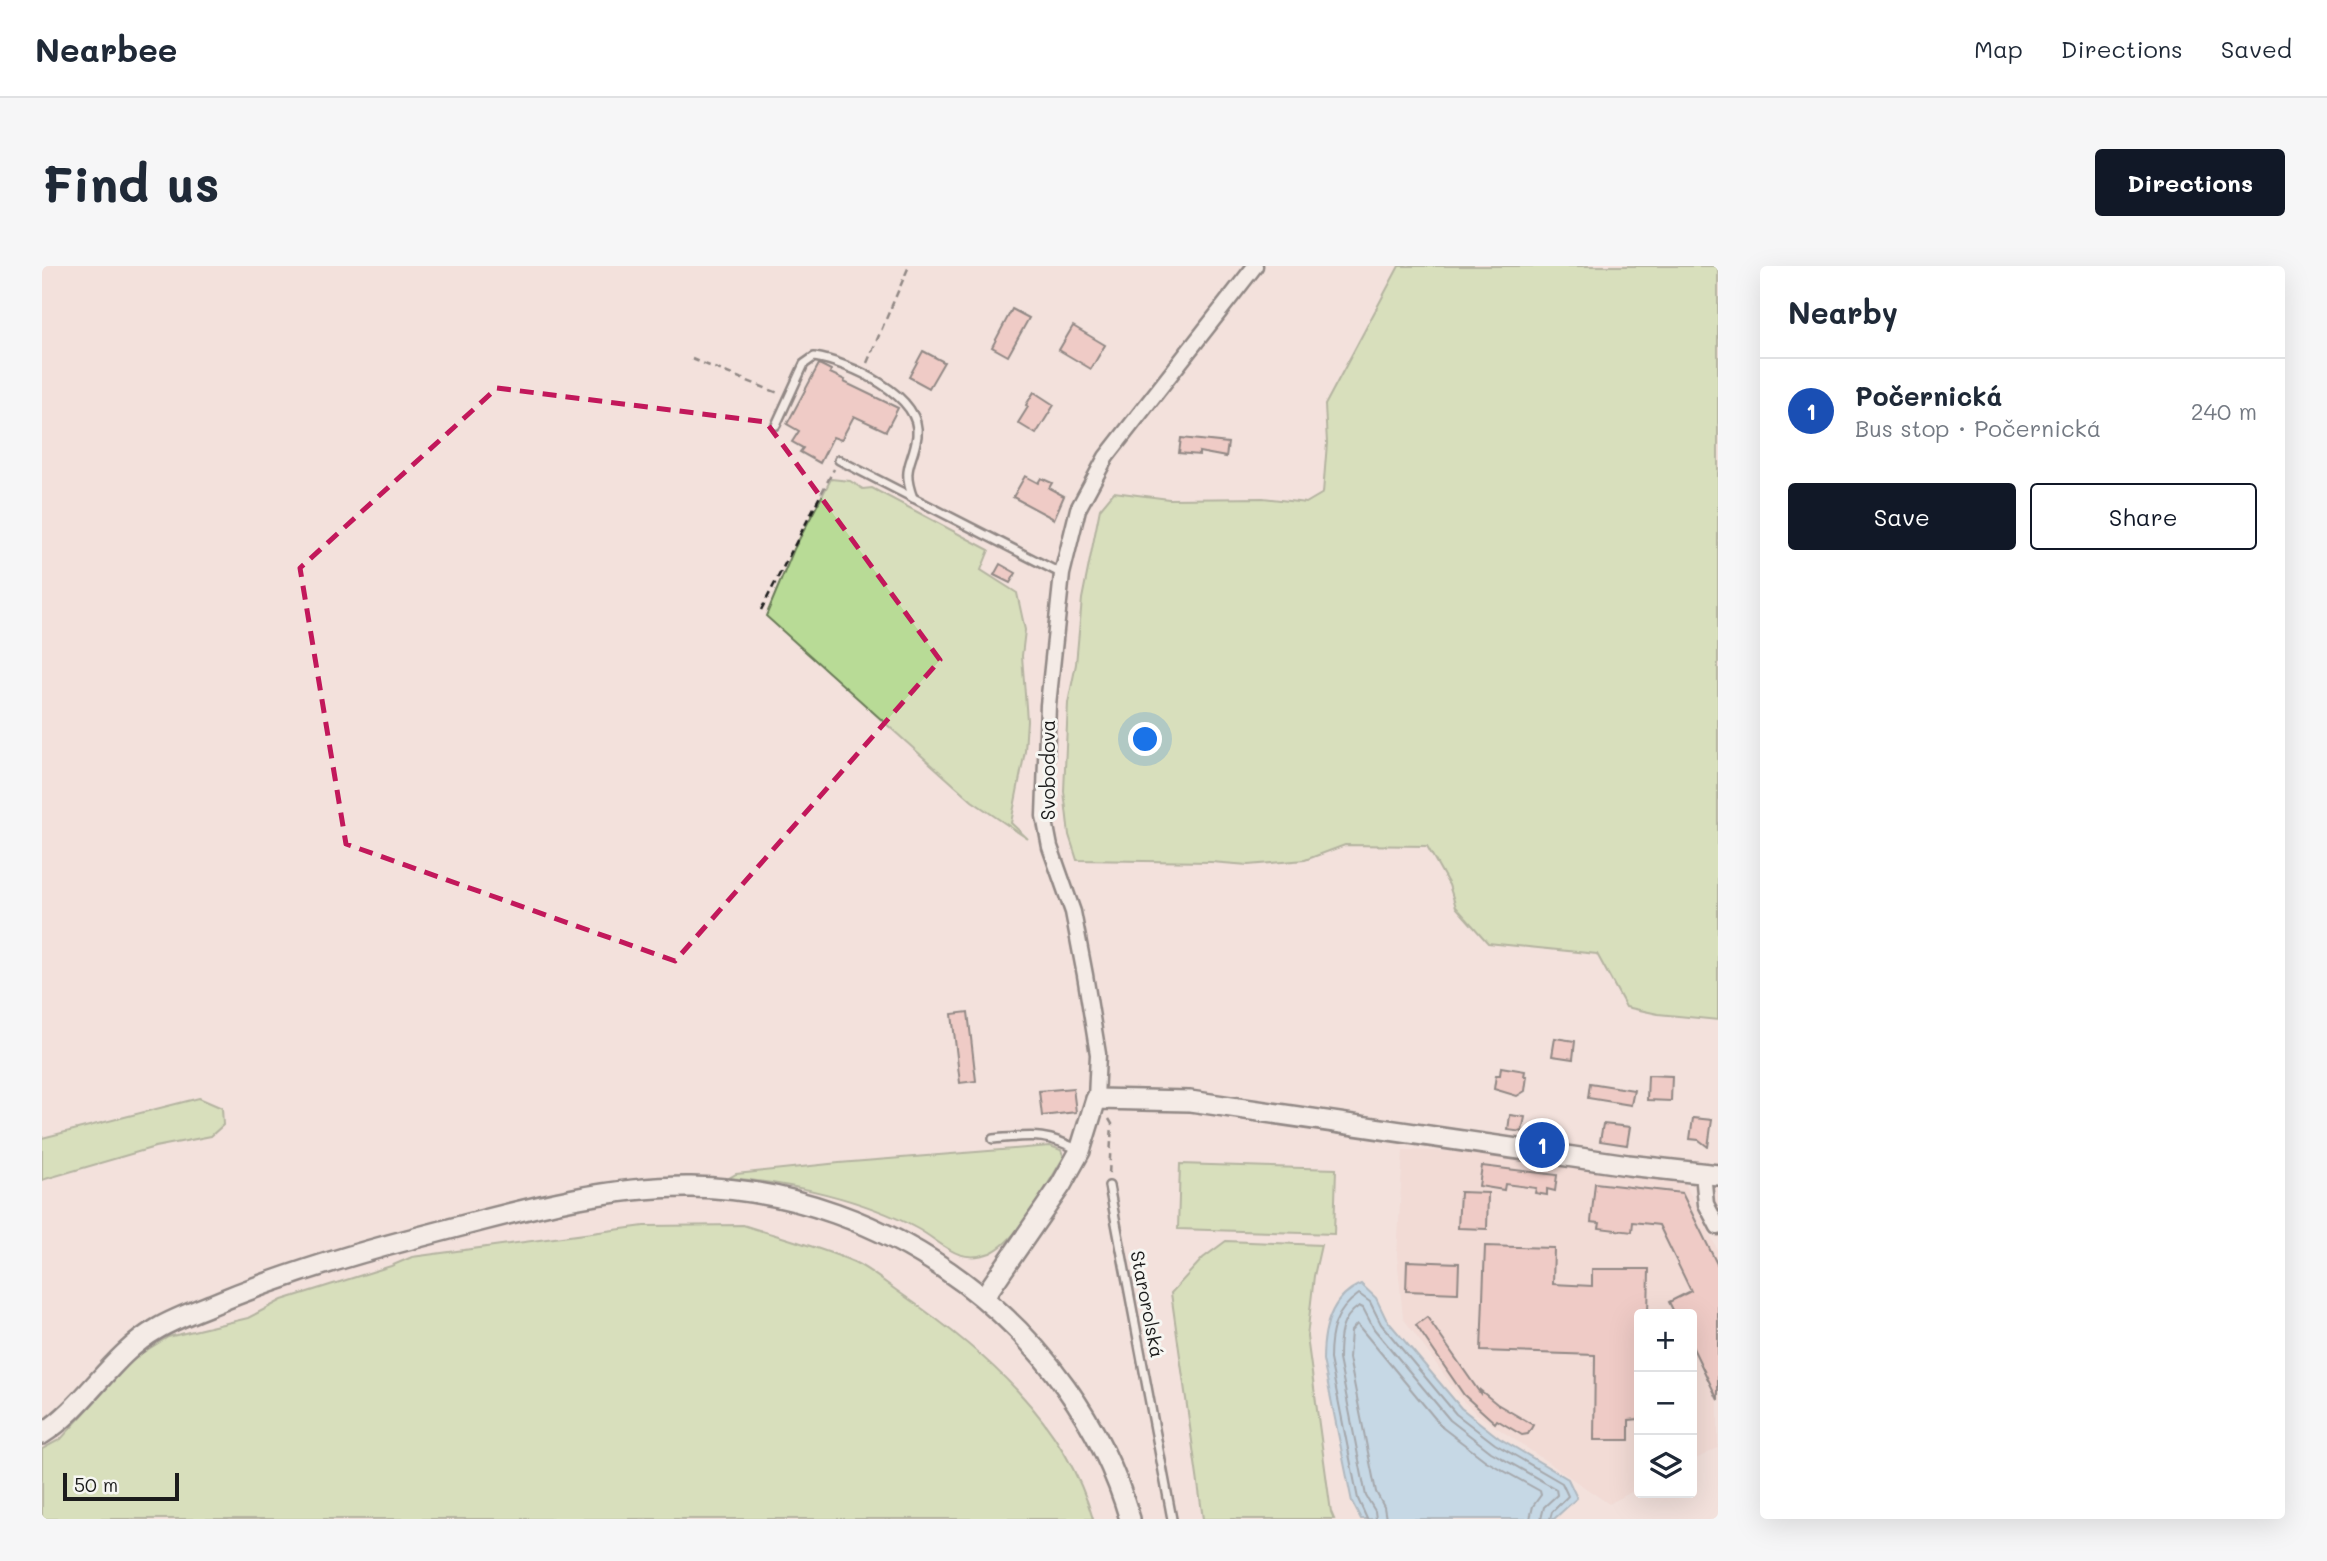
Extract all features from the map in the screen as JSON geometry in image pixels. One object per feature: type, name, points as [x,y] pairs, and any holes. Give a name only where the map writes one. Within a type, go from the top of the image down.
[{"type":"main road","name":"Svobodova","points":[[984,1297],[1061,1185],[1080,1151],[1096,1099]]},
{"type":"main road","points":[[1096,1099],[1190,1101],[1628,1165],[1711,1174]]},
{"type":"main road","points":[[42,1434],[71,1410],[130,1348],[157,1329],[233,1295],[301,1271],[392,1244],[536,1207],[606,1194],[689,1187],[735,1190],[791,1200],[825,1210],[888,1236],[938,1265],[984,1297],[1029,1340],[1067,1387],[1107,1457],[1129,1519]]},
{"type":"street","name":"Svobodova","points":[[1096,1099],[1098,1054],[1085,975],[1073,912],[1050,848],[1044,816],[1048,705],[1062,574],[1078,509],[1106,457],[1255,266]]},
{"type":"street","points":[[1711,1174],[1706,1204],[1718,1227]]},
{"type":"lane","points":[[776,425],[804,365],[814,357],[833,360],[863,373],[905,401],[915,416],[917,436],[908,463],[906,481],[913,498]]},
{"type":"lane","points":[[839,460],[1062,574]]},
{"type":"lane","points":[[993,1139],[1049,1137],[1080,1151]]},
{"type":"lane","name":"Starorolská","points":[[1109,1186],[1172,1519]]},
{"type":"path","points":[[863,373],[909,266]]},
{"type":"path","points":[[692,359],[788,397]]},
{"type":"path","points":[[761,610],[839,460]]},
{"type":"path","points":[[1096,1099],[1112,1124],[1109,1186]]},
{"type":"highlighted area","points":[[497,388],[766,422],[940,660],[675,961],[346,844],[300,568]]},
{"type":"shaded area","points":[[1403,1150],[1464,1152],[1683,1179],[1718,1251],[1718,1448],[1697,1458],[1697,1309],[1634,1309],[1634,1491],[1609,1504],[1477,1414],[1463,1401],[1403,1318],[1397,1256]]},
{"type":"green space","points":[[1399,266],[1718,266],[1718,1020],[1658,1014],[1626,1007],[1597,954],[1488,943],[1456,907],[1449,885],[1427,846],[1345,845],[1305,860],[1248,865],[1077,860],[1069,835],[1064,791],[1068,703],[1076,664],[1082,599],[1100,509],[1114,492],[1169,499],[1263,498],[1306,503],[1323,493],[1327,443],[1325,405]]},
{"type":"green space","points":[[831,479],[850,481],[863,489],[872,488],[989,550],[981,570],[1017,593],[1025,630],[1022,656],[1027,720],[1025,751],[1011,823],[1028,839],[972,801],[766,616],[794,549]]},
{"type":"green space","points":[[199,1098],[222,1108],[223,1125],[211,1136],[155,1147],[42,1180],[42,1138]]},
{"type":"green space","points":[[1050,1146],[1061,1150],[1064,1157],[1031,1211],[1001,1246],[979,1256],[951,1251],[897,1218],[850,1201],[802,1188],[729,1178],[736,1174],[839,1163]]},
{"type":"green space","points":[[1180,1164],[1336,1169],[1334,1234],[1178,1229]]},
{"type":"green space","points":[[743,1225],[860,1265],[963,1340],[1018,1391],[1042,1420],[1063,1451],[1080,1484],[1093,1519],[42,1519],[42,1449],[61,1439],[134,1358],[168,1337],[248,1318],[282,1300],[412,1257],[644,1226]]},
{"type":"green space","points":[[1226,1241],[1321,1245],[1314,1276],[1307,1337],[1334,1519],[1203,1519],[1171,1293],[1203,1258]]},
{"type":"water","points":[[1361,1284],[1376,1298],[1386,1319],[1461,1408],[1499,1438],[1568,1479],[1577,1498],[1554,1519],[1361,1519],[1352,1502],[1323,1360],[1324,1338],[1335,1306],[1350,1290]]},
{"type":"building","points":[[1012,309],[1029,318],[1008,356],[992,347]]},
{"type":"building","points":[[1073,326],[1105,345],[1091,369],[1059,350]]},
{"type":"building","points":[[923,351],[944,362],[929,388],[909,377]]},
{"type":"building","points":[[819,364],[845,380],[844,382],[898,408],[886,431],[854,416],[841,440],[833,437],[820,463],[800,452],[803,448],[792,442],[799,431],[787,424]]},
{"type":"building","points":[[1034,392],[1054,405],[1036,434],[1018,423]]},
{"type":"building","points":[[1181,438],[1228,443],[1226,457],[1199,452],[1199,455],[1179,453]]},
{"type":"building","points":[[1025,476],[1038,483],[1041,478],[1052,483],[1049,488],[1064,496],[1054,519],[1013,497]]},
{"type":"building","points":[[1000,564],[1016,573],[1010,583],[994,575]]},
{"type":"building","points":[[968,1012],[976,1081],[960,1083],[952,1014]]},
{"type":"building","points":[[1555,1038],[1575,1041],[1573,1059],[1552,1056]]},
{"type":"building","points":[[1501,1067],[1525,1071],[1525,1091],[1517,1096],[1494,1089],[1496,1075],[1500,1075]]},
{"type":"building","points":[[1648,1075],[1672,1076],[1671,1101],[1647,1100]]},
{"type":"building","points":[[1590,1083],[1634,1090],[1631,1105],[1588,1098]]},
{"type":"building","points":[[1073,1088],[1076,1112],[1042,1116],[1039,1091]]},
{"type":"building","points":[[1510,1115],[1525,1117],[1522,1132],[1508,1130]]},
{"type":"building","points":[[1693,1118],[1712,1120],[1708,1147],[1699,1140],[1690,1139]]},
{"type":"building","points":[[1603,1124],[1630,1127],[1627,1145],[1600,1141]]},
{"type":"building","points":[[1482,1166],[1557,1175],[1555,1191],[1547,1189],[1547,1195],[1535,1193],[1536,1188],[1505,1184],[1504,1190],[1479,1186]]},
{"type":"building","points":[[1595,1183],[1682,1193],[1718,1266],[1718,1400],[1697,1356],[1697,1309],[1672,1309],[1669,1302],[1691,1291],[1659,1225],[1633,1222],[1632,1232],[1599,1228],[1600,1223],[1591,1222]]},
{"type":"building","points":[[1460,1192],[1488,1193],[1487,1229],[1458,1228]]},
{"type":"building","points":[[1485,1246],[1554,1248],[1553,1284],[1592,1286],[1592,1269],[1649,1269],[1648,1309],[1634,1309],[1634,1420],[1629,1420],[1629,1440],[1594,1440],[1595,1355],[1481,1351]]},
{"type":"building","points":[[1407,1261],[1459,1263],[1458,1293],[1406,1291]]},
{"type":"building","points":[[1427,1317],[1480,1393],[1480,1390],[1497,1404],[1533,1425],[1528,1434],[1522,1435],[1497,1420],[1495,1423],[1464,1395],[1416,1325]]},
{"type":"place","name":"Počernická","points":[[1542,1145]]}]
